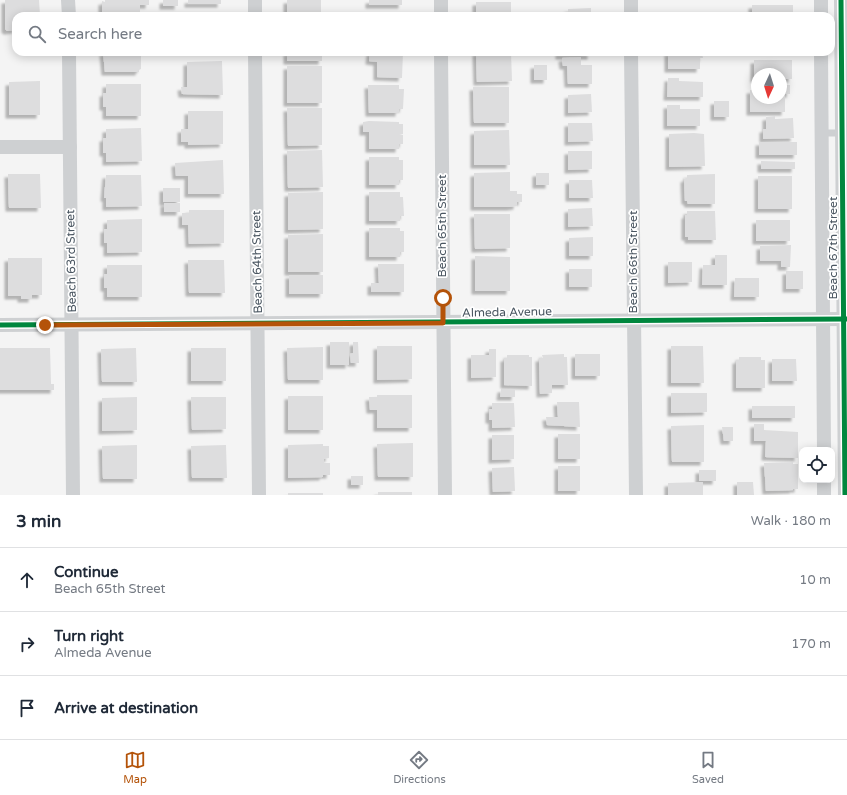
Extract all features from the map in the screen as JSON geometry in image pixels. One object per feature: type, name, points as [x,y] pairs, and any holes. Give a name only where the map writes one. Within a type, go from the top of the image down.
[{"type":"street","points":[[68,0],[69,12]]},
{"type":"street","points":[[255,0],[255,12]]},
{"type":"street","points":[[441,0],[441,12]]},
{"type":"street","points":[[631,0],[631,12]]},
{"type":"street","points":[[821,0],[821,12]]},
{"type":"street","name":"Beach 67th Street","points":[[841,0],[845,319],[845,495]]},
{"type":"street","name":"Beach 63rd Street","points":[[69,56],[73,495]]},
{"type":"street","name":"Beach 64th Street","points":[[255,56],[259,495]]},
{"type":"street","name":"Beach 65th Street","points":[[441,56],[445,495]]},
{"type":"street","name":"Beach 66th Street","points":[[631,56],[636,495]]},
{"type":"street","name":"Beach 67th Street","points":[[821,56],[824,447]]},
{"type":"street","points":[[0,147],[70,146]]},
{"type":"street","name":"Almeda Avenue","points":[[0,325],[845,319]]},
{"type":"street","points":[[824,483],[824,495]]},
{"type":"lane","points":[[822,133],[842,133]]},
{"type":"building","points":[[5,0],[39,0],[40,12],[12,12],[12,30],[7,31],[5,29]]},
{"type":"building","points":[[105,0],[149,0],[149,5],[140,5],[140,12],[102,12],[102,1],[105,2]]},
{"type":"building","points":[[163,0],[178,0],[178,6],[163,6]]},
{"type":"building","points":[[188,0],[221,0],[221,4],[188,4]]},
{"type":"building","points":[[287,0],[321,0],[321,12],[287,12]]},
{"type":"building","points":[[369,0],[402,0],[402,5],[369,5]]},
{"type":"building","points":[[476,2],[511,2],[511,12],[476,12]]},
{"type":"building","points":[[752,5],[793,5],[793,12],[752,12]]},
{"type":"building","points":[[591,8],[591,12],[568,12],[568,9]]},
{"type":"building","points":[[103,56],[141,56],[141,69],[139,72],[105,72]]},
{"type":"building","points":[[287,56],[322,56],[322,61],[287,61]]},
{"type":"building","points":[[370,56],[403,56],[402,78],[377,77],[377,62],[369,61]]},
{"type":"building","points":[[476,56],[511,56],[512,81],[477,82]]},
{"type":"building","points":[[668,56],[703,56],[703,58],[700,58],[700,69],[668,69]]},
{"type":"building","points":[[581,57],[581,65],[592,65],[592,84],[568,84],[567,66],[563,66],[562,58]]},
{"type":"building","points":[[754,60],[792,60],[792,79],[787,79],[787,68],[754,68]]},
{"type":"building","points":[[222,61],[223,95],[182,94],[181,87],[187,87],[187,62]]},
{"type":"building","points":[[534,65],[547,65],[547,80],[534,80]]},
{"type":"building","points":[[287,66],[322,66],[322,103],[287,103]]},
{"type":"building","points":[[668,78],[679,78],[679,81],[703,82],[703,97],[667,97]]},
{"type":"building","points":[[40,81],[40,115],[9,115],[9,82]]},
{"type":"building","points":[[106,84],[141,84],[141,116],[106,116],[106,107],[103,107],[103,93],[106,93]]},
{"type":"building","points":[[368,85],[399,85],[399,89],[404,89],[403,109],[399,109],[399,113],[369,113]]},
{"type":"building","points":[[787,85],[790,85],[790,94],[787,94]]},
{"type":"building","points":[[473,87],[509,87],[509,123],[474,123]]},
{"type":"building","points":[[750,90],[751,104],[785,104],[785,112],[750,112]]},
{"type":"building","points":[[591,94],[592,112],[568,113],[568,95]]},
{"type":"building","points":[[714,101],[729,101],[729,117],[714,117]]},
{"type":"building","points":[[667,105],[680,105],[680,109],[700,109],[700,126],[667,126]]},
{"type":"building","points":[[287,108],[322,108],[322,145],[288,146]]},
{"type":"building","points":[[188,111],[223,111],[223,144],[188,145],[188,142],[181,142],[181,129],[188,129]]},
{"type":"building","points":[[775,116],[775,119],[793,118],[794,138],[763,139],[763,129],[766,129],[766,117]]},
{"type":"building","points":[[363,122],[399,122],[399,124],[403,124],[403,134],[399,135],[403,135],[403,144],[399,144],[399,149],[369,149],[369,132],[363,132]]},
{"type":"building","points":[[568,123],[592,123],[593,141],[568,142]]},
{"type":"building","points":[[141,128],[142,161],[106,162],[106,153],[103,153],[103,138],[106,138],[106,129]]},
{"type":"building","points":[[509,130],[510,165],[474,165],[474,131]]},
{"type":"building","points":[[669,134],[704,134],[705,166],[669,167]]},
{"type":"building","points":[[759,142],[797,142],[797,155],[759,155]]},
{"type":"building","points":[[322,150],[323,187],[288,188],[287,151]]},
{"type":"building","points":[[568,151],[592,151],[592,169],[568,170]]},
{"type":"building","points":[[369,157],[399,157],[399,160],[403,160],[403,180],[399,180],[399,185],[369,185]]},
{"type":"building","points":[[223,160],[224,194],[188,194],[188,176],[176,176],[175,163]]},
{"type":"building","points":[[761,161],[795,162],[795,169],[761,169]]},
{"type":"building","points":[[510,172],[510,191],[517,191],[517,194],[522,194],[522,202],[517,202],[517,206],[510,207],[474,207],[474,173]]},
{"type":"building","points":[[536,173],[549,173],[549,185],[536,185]]},
{"type":"building","points":[[8,174],[40,174],[41,208],[9,208]]},
{"type":"building","points":[[715,174],[715,204],[688,204],[687,201],[685,201],[684,179],[687,178],[687,175]]},
{"type":"building","points":[[106,175],[141,175],[142,206],[106,207],[106,198],[104,198]]},
{"type":"building","points":[[758,176],[792,176],[792,209],[758,209]]},
{"type":"building","points":[[569,180],[592,180],[593,198],[569,198]]},
{"type":"building","points":[[163,188],[180,188],[180,202],[163,202]]},
{"type":"building","points":[[323,192],[323,229],[288,230],[288,193]]},
{"type":"building","points":[[369,192],[400,192],[400,197],[403,197],[404,216],[400,216],[400,221],[369,221]]},
{"type":"building","points":[[164,203],[180,203],[180,212],[164,212]]},
{"type":"building","points":[[592,208],[593,226],[568,227],[568,209]]},
{"type":"building","points":[[189,210],[224,210],[224,243],[189,244],[188,225],[182,225],[182,213],[189,213]]},
{"type":"building","points":[[687,211],[715,211],[716,240],[688,240],[688,237],[685,237],[685,215],[687,215]]},
{"type":"building","points":[[474,214],[510,214],[510,248],[475,249]]},
{"type":"building","points":[[142,219],[142,252],[107,253],[107,243],[104,243],[104,229],[107,229],[107,220]]},
{"type":"building","points":[[756,220],[790,220],[790,241],[756,241]]},
{"type":"building","points":[[369,228],[400,228],[400,231],[404,231],[404,252],[400,252],[400,257],[369,257]]},
{"type":"building","points":[[323,234],[323,272],[288,272],[288,235]]},
{"type":"building","points":[[593,237],[593,256],[569,256],[569,238]]},
{"type":"building","points":[[791,245],[790,267],[781,267],[781,261],[760,261],[760,246]]},
{"type":"building","points":[[715,255],[727,255],[727,285],[702,285],[703,265],[715,265]]},
{"type":"building","points":[[475,256],[510,257],[510,291],[475,291]]},
{"type":"building","points":[[8,258],[42,258],[42,295],[32,295],[32,299],[21,299],[21,296],[8,296]]},
{"type":"building","points":[[188,260],[224,260],[225,293],[189,293]]},
{"type":"building","points":[[668,262],[692,262],[692,282],[668,283]]},
{"type":"building","points":[[378,264],[404,264],[404,292],[371,292],[371,283],[379,283]]},
{"type":"building","points":[[107,265],[142,265],[142,297],[107,297],[107,288],[104,288],[104,274],[107,274]]},
{"type":"building","points":[[569,269],[592,269],[592,287],[569,287]]},
{"type":"building","points":[[786,271],[803,271],[803,289],[786,289]]},
{"type":"building","points":[[289,275],[323,275],[323,294],[289,294]]},
{"type":"building","points":[[735,278],[759,278],[759,297],[734,297]]},
{"type":"building","points":[[330,342],[349,342],[349,365],[330,365]]},
{"type":"building","points":[[353,342],[358,342],[359,363],[351,363],[350,354],[353,353]]},
{"type":"building","points":[[377,346],[412,346],[412,379],[377,380]]},
{"type":"building","points":[[671,346],[703,346],[704,383],[671,383]]},
{"type":"building","points":[[323,347],[323,380],[288,380],[287,348]]},
{"type":"building","points":[[0,348],[50,348],[51,384],[54,384],[54,390],[0,390]]},
{"type":"building","points":[[136,348],[137,382],[102,382],[101,349]]},
{"type":"building","points":[[191,348],[226,348],[226,381],[191,381]]},
{"type":"building","points":[[489,349],[496,349],[496,377],[471,378],[471,355],[489,355]]},
{"type":"building","points":[[564,354],[564,357],[567,357],[568,385],[552,385],[552,393],[540,394],[539,358],[543,358],[542,355]]},
{"type":"building","points":[[575,354],[600,354],[600,376],[575,376]]},
{"type":"building","points":[[507,355],[529,355],[529,357],[532,357],[532,386],[504,385],[504,358],[507,358]]},
{"type":"building","points":[[739,357],[761,357],[761,360],[765,360],[765,388],[736,388],[736,360],[739,360]]},
{"type":"building","points":[[772,359],[796,359],[797,381],[772,381]]},
{"type":"building","points":[[501,389],[515,389],[515,397],[500,397]]},
{"type":"building","points":[[671,393],[707,393],[707,412],[671,413]]},
{"type":"building","points":[[377,395],[412,395],[412,428],[377,428],[377,410],[370,410],[369,397],[377,397]]},
{"type":"building","points":[[288,396],[323,396],[323,430],[288,430]]},
{"type":"building","points":[[137,397],[137,430],[102,431],[102,398]]},
{"type":"building","points":[[191,397],[226,397],[226,429],[192,430]]},
{"type":"building","points":[[557,402],[579,402],[580,427],[547,425],[546,417],[558,417]]},
{"type":"building","points":[[492,403],[514,403],[515,427],[492,428],[492,420],[489,420],[489,409],[492,409]]},
{"type":"building","points":[[752,406],[795,406],[795,418],[752,418]]},
{"type":"building","points":[[754,424],[764,424],[764,430],[798,432],[798,458],[765,457],[766,441],[754,441]]},
{"type":"building","points":[[704,425],[704,462],[672,462],[671,426]]},
{"type":"building","points":[[722,427],[733,427],[733,441],[724,441]]},
{"type":"building","points":[[558,434],[580,434],[580,459],[558,459]]},
{"type":"building","points":[[492,435],[514,435],[514,459],[492,460]]},
{"type":"building","points":[[413,443],[413,477],[378,477],[377,444]]},
{"type":"building","points":[[323,444],[323,446],[329,446],[329,458],[324,459],[324,463],[330,463],[330,475],[323,475],[323,477],[288,478],[288,445]]},
{"type":"building","points":[[137,445],[137,479],[103,479],[102,446]]},
{"type":"building","points":[[226,445],[227,478],[192,478],[191,446]]},
{"type":"building","points":[[793,462],[793,464],[798,464],[798,489],[766,491],[764,463]]},
{"type":"building","points":[[558,466],[580,466],[580,491],[558,491]]},
{"type":"building","points":[[514,467],[515,491],[493,492],[492,468]]},
{"type":"building","points":[[699,470],[716,470],[716,481],[699,481]]},
{"type":"building","points":[[351,476],[363,476],[363,485],[351,485]]},
{"type":"building","points":[[703,482],[703,495],[668,495],[668,483]]},
{"type":"building","points":[[737,482],[753,482],[754,495],[737,495]]},
{"type":"building","points":[[378,492],[412,492],[412,495],[378,495]]},
{"type":"building","points":[[288,493],[323,493],[323,495],[288,495]]},
{"type":"cycle path","points":[[841,0],[845,495]]},
{"type":"cycle path","points":[[0,325],[847,319]]},
{"type":"route","points":[[45,325],[443,323],[443,298]]}]
